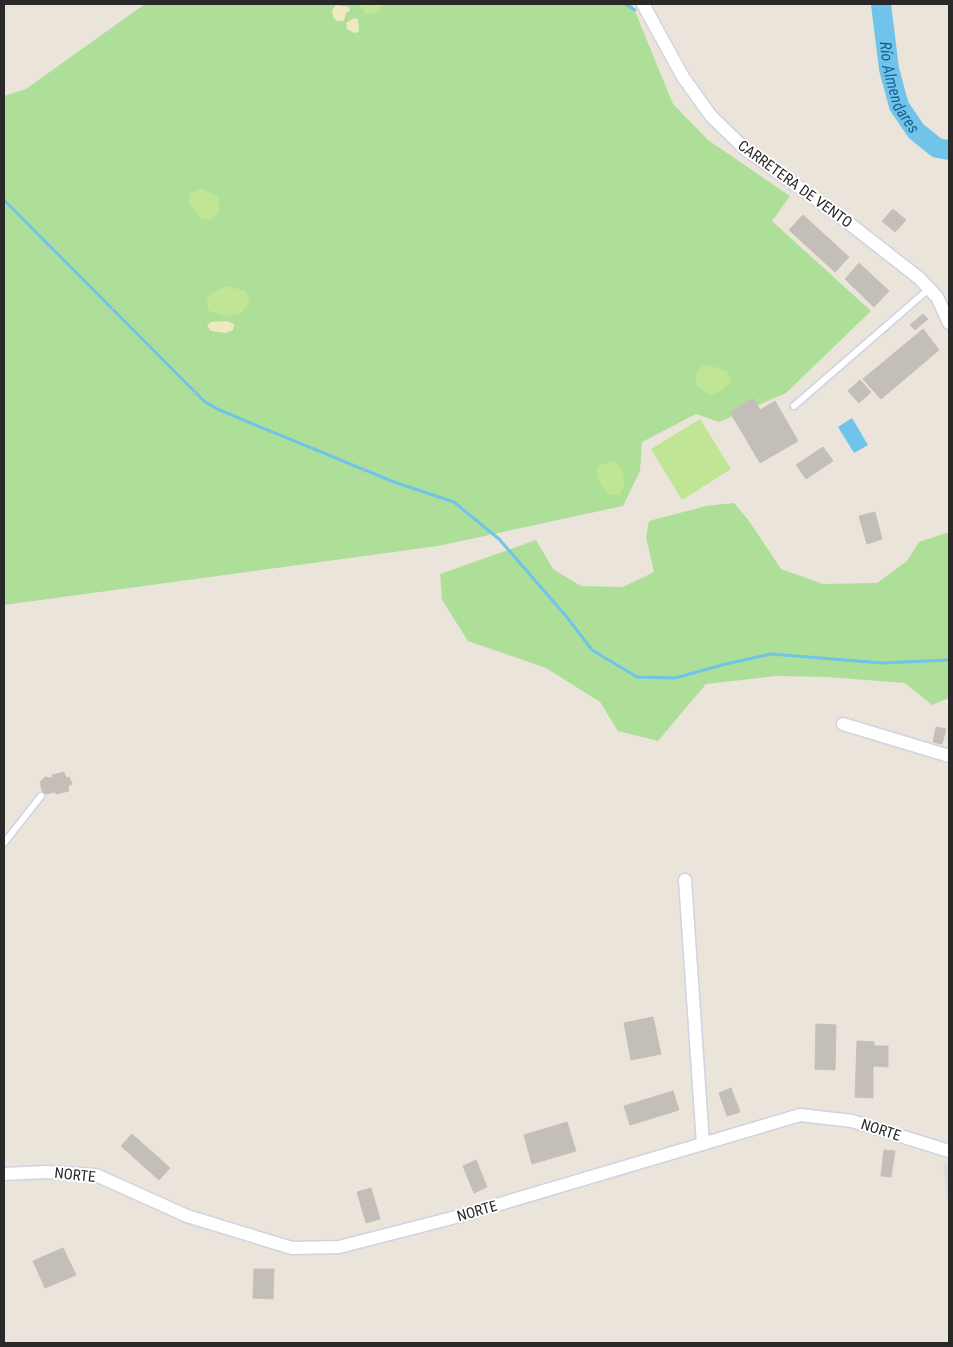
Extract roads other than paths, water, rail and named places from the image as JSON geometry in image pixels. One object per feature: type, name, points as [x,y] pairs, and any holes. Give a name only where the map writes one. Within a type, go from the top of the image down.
[{"type":"street","name":"CARRETERA DE VENTO","points":[[643,4],[683,77],[711,116],[745,149],[841,217],[930,288],[940,301],[949,323]]},
{"type":"street","points":[[842,724],[949,756]]},
{"type":"street","points":[[685,880],[703,1144]]},
{"type":"street","name":"NORTE","points":[[4,1174],[46,1172],[96,1175],[187,1216],[292,1248],[339,1247],[456,1217],[800,1115],[852,1120],[949,1151]]},
{"type":"lane","points":[[794,406],[930,288]]},
{"type":"lane","points":[[4,843],[41,796]]},
{"type":"water","points":[[852,418],[868,445],[854,453],[838,427]]},
{"type":"waterway","points":[[625,4],[635,10]]},
{"type":"waterway","name":"Río Almendares","points":[[881,4],[889,69],[899,106],[916,131],[937,148],[949,150]]},
{"type":"waterway","points":[[4,200],[204,401],[217,409],[394,482],[454,502],[499,539],[566,616],[592,650],[637,677],[675,678],[771,654],[882,663],[949,660]]}]
